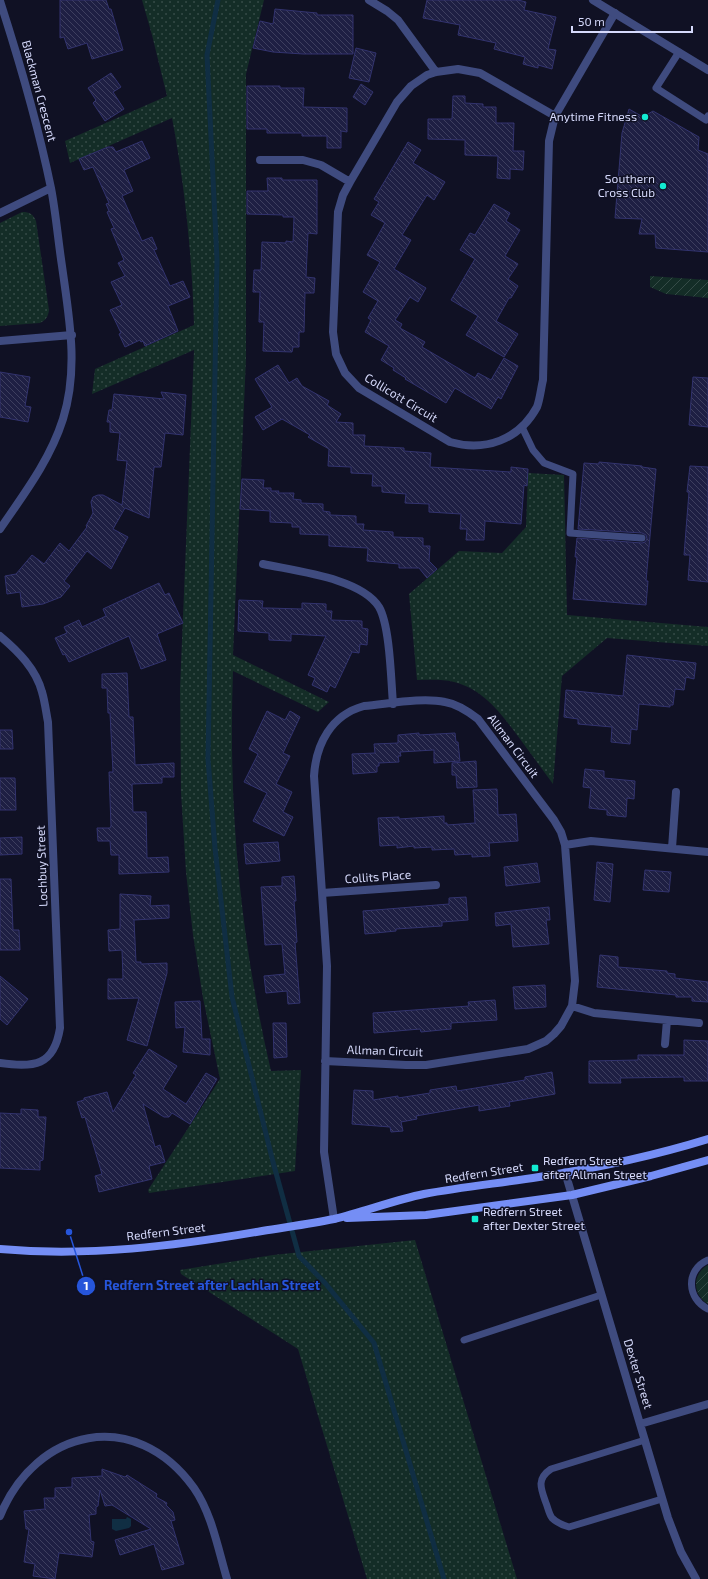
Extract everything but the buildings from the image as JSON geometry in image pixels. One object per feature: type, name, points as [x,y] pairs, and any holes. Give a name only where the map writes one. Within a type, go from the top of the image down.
[{"type":"main road","name":"Redfern Street","points":[[334,1219],[424,1194],[625,1161],[688,1145],[708,1138]]},
{"type":"main road","name":"Redfern Street","points":[[0,1249],[29,1252],[114,1251],[179,1244],[334,1219],[426,1215],[572,1195],[651,1176],[708,1160]]},
{"type":"street","points":[[369,0],[388,11],[398,20],[436,72]]},
{"type":"street","points":[[593,0],[708,70]]},
{"type":"street","name":"Blackman Crescent","points":[[0,1],[33,108],[51,188],[72,335],[70,392],[63,419],[51,450],[35,478],[0,529]]},
{"type":"street","name":"Collicott Circuit","points":[[555,116],[480,73],[458,69],[436,72],[427,75],[411,86],[397,102],[343,195],[338,212],[333,332],[336,354],[345,373],[359,388],[450,442],[461,445],[482,446],[493,444],[514,434],[522,427],[537,406],[543,380],[549,141],[555,116],[615,13]]},
{"type":"street","points":[[260,160],[303,160],[321,165],[350,182]]},
{"type":"street","points":[[0,213],[51,188]]},
{"type":"street","points":[[0,341],[72,335]]},
{"type":"street","points":[[263,564],[334,579],[364,592],[378,607],[386,628],[393,704]]},
{"type":"street","name":"Lochbuy Street","points":[[0,636],[22,656],[39,682],[48,722],[60,1028],[58,1043],[50,1055],[38,1063],[18,1066],[0,1063]]},
{"type":"street","name":"Allman Circuit","points":[[325,1061],[406,1066],[426,1065],[528,1049],[554,1034],[561,1026],[572,1006],[575,981],[565,845],[561,832],[554,820],[478,719],[453,704],[444,701],[426,701],[364,706],[355,709],[338,719],[325,734],[320,744],[314,765],[327,966],[325,1061],[324,1152],[334,1219]]},
{"type":"street","points":[[672,848],[676,792]]},
{"type":"street","points":[[565,845],[591,841],[708,852]]},
{"type":"street","name":"Collits Place","points":[[322,893],[436,885]]},
{"type":"street","points":[[572,1006],[594,1013],[699,1023]]},
{"type":"street","points":[[665,1044],[667,1020]]},
{"type":"street","name":"Dexter Street","points":[[565,1172],[662,1499],[681,1552],[696,1579]]},
{"type":"street","points":[[640,1424],[708,1404]]},
{"type":"street","points":[[0,1516],[6,1501],[14,1488],[32,1466],[54,1450],[79,1440],[104,1436],[142,1444],[165,1458],[176,1467],[194,1488],[208,1515],[227,1579]]},
{"type":"lane","points":[[679,52],[656,88],[706,120],[708,116]]},
{"type":"lane","points":[[522,427],[533,450],[544,463],[573,474],[570,533],[642,538]]},
{"type":"lane","points":[[708,1260],[697,1268],[692,1275],[691,1284],[692,1292],[696,1300],[702,1307],[708,1309]]},
{"type":"lane","points":[[464,1340],[601,1295]]},
{"type":"lane","points":[[645,1440],[551,1469],[545,1473],[541,1480],[541,1487],[550,1516],[561,1525],[569,1527],[662,1499]]},
{"type":"green space","points":[[142,0],[264,0],[246,74],[246,359],[233,655],[329,702],[318,712],[233,671],[232,772],[238,872],[244,922],[260,1021],[271,1071],[301,1070],[295,1171],[149,1193],[148,1190],[220,1079],[203,998],[193,935],[186,872],[181,793],[180,689],[194,350],[92,394],[95,369],[194,325],[190,247],[181,169],[172,118],[70,163],[65,141],[167,96]]},
{"type":"green space","points":[[22,212],[31,214],[36,221],[49,312],[44,321],[40,323],[0,326],[0,223]]},
{"type":"green space","points":[[650,276],[708,280],[708,298],[666,294],[650,287]]},
{"type":"green space","points":[[528,473],[564,475],[567,615],[708,627],[708,646],[607,638],[562,676],[553,784],[506,721],[484,697],[465,686],[454,682],[440,680],[417,680],[409,594],[459,551],[502,553],[526,527]]},
{"type":"green space","points":[[415,1240],[517,1579],[367,1579],[298,1349],[181,1274],[180,1270],[273,1255]]},
{"type":"green space","points":[[708,1265],[708,1304],[699,1295],[696,1284],[699,1273]]},
{"type":"water","points":[[127,1517],[131,1519],[131,1526],[129,1528],[116,1531],[112,1529],[112,1519],[126,1519]]},
{"type":"waterway","points":[[218,0],[207,55],[217,260],[208,759],[215,848],[232,997],[273,1162],[299,1256],[325,1283],[374,1343],[444,1579]]},
{"type":"place","name":"Anytime Fitness","points":[[645,117]]},
{"type":"place","name":"Southern Cross Club","points":[[663,186]]},
{"type":"place","name":"Redfern Street after Allman Street","points":[[535,1168]]},
{"type":"place","name":"Redfern Street after Dexter Street","points":[[475,1219]]},
{"type":"place","name":"Redfern Street after Lachlan Street","points":[[69,1232]]}]
